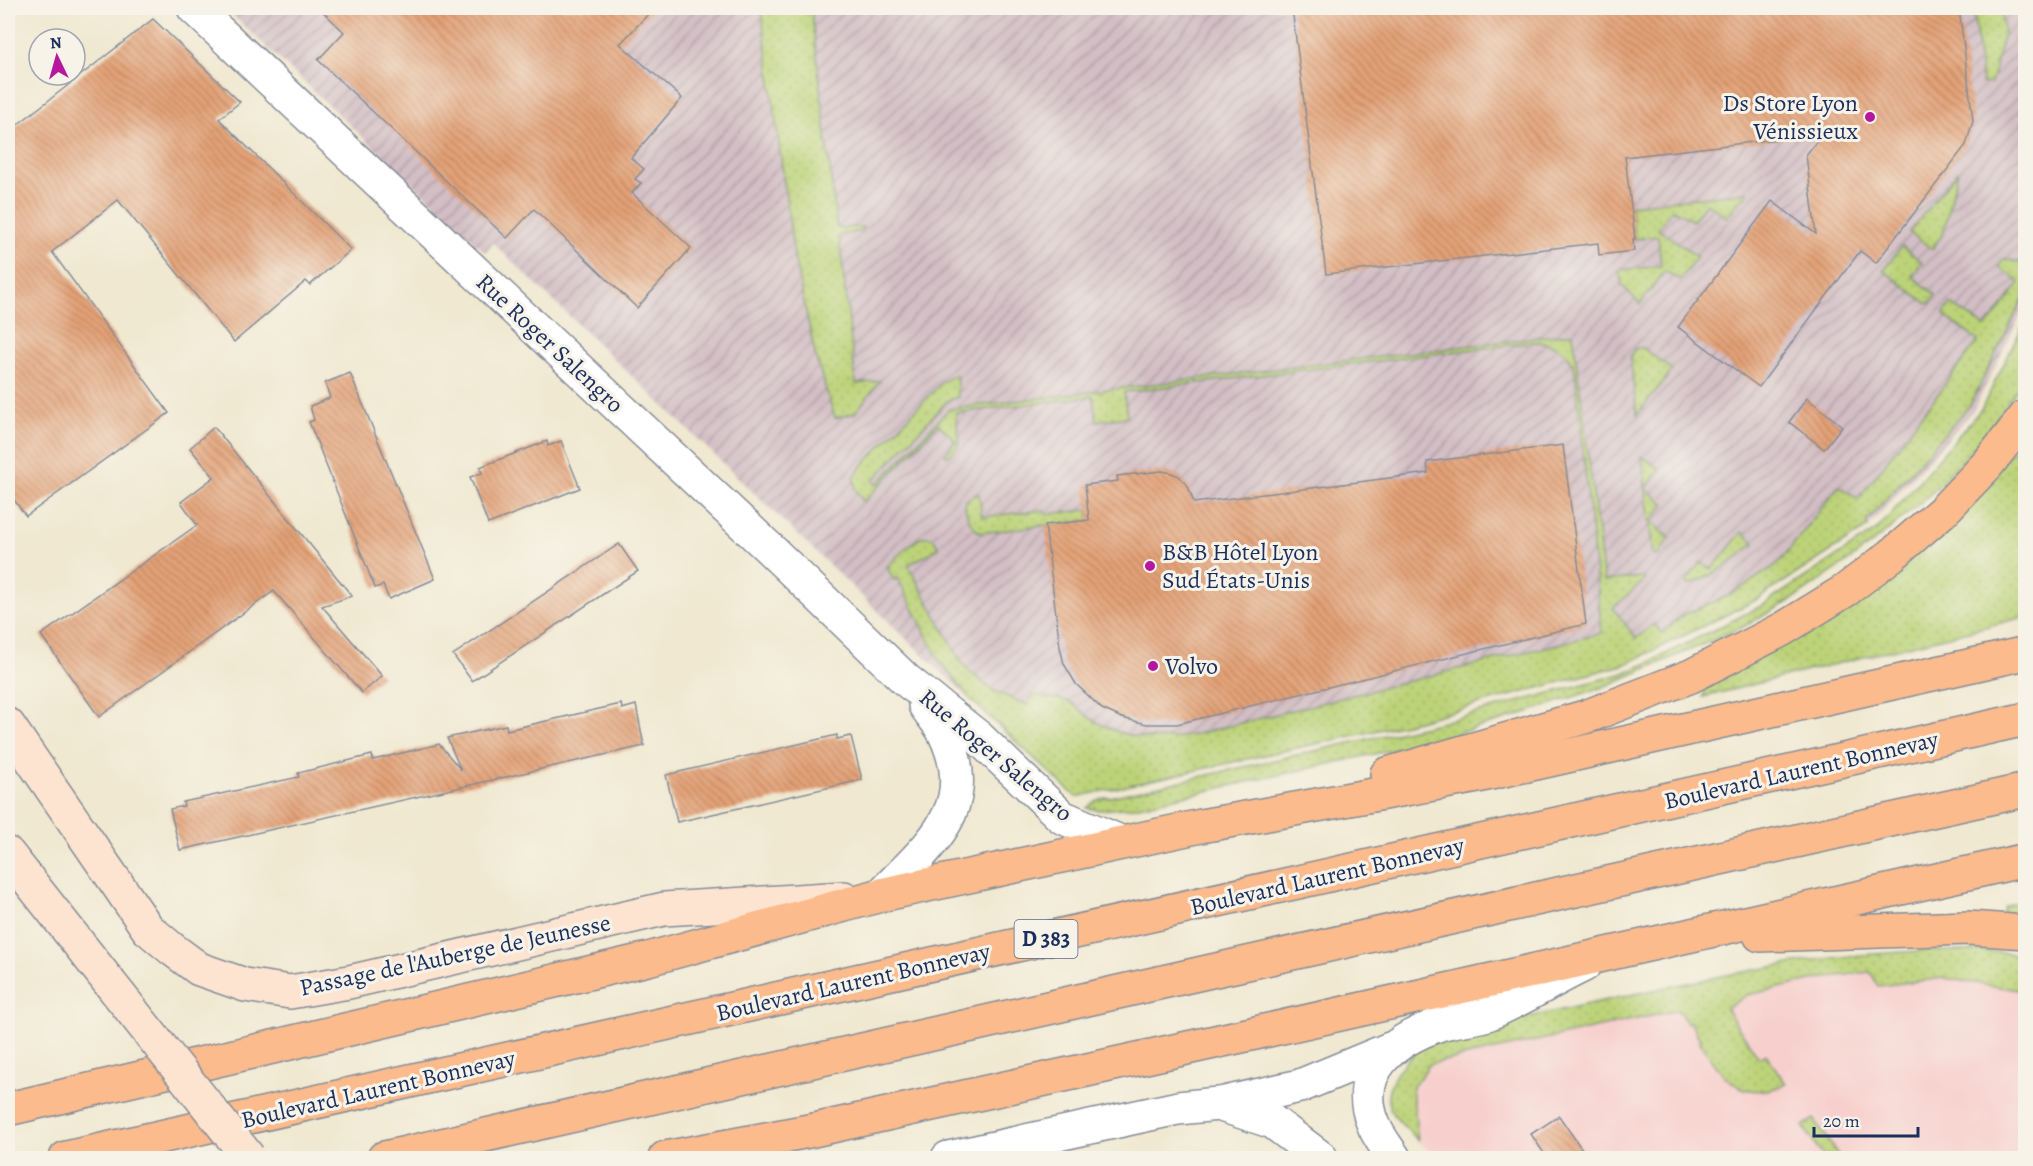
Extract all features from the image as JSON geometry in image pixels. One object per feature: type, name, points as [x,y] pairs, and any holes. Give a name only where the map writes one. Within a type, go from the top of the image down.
[{"type":"highway","points":[[1244,818],[1473,748],[1588,716],[1691,676],[1784,629],[1855,583],[1943,511],[1987,465],[2025,416]]},
{"type":"highway","points":[[8,1109],[648,959],[882,895],[1120,842],[1478,776],[2025,653]]},
{"type":"highway","name":"Boulevard Laurent Bonnevay","points":[[66,1158],[2025,720]]},
{"type":"highway","points":[[384,1158],[2025,790]]},
{"type":"highway","points":[[665,1158],[814,1130],[2025,860]]},
{"type":"highway","points":[[1681,937],[1968,928],[2025,932]]},
{"type":"street","name":"Rue Roger Salengro","points":[[195,8],[906,680],[978,737],[1062,817],[1120,842]]},
{"type":"street","name":"Rue Roger Salengro","points":[[882,895],[927,848],[956,802],[958,778],[954,758],[944,731],[906,680]]},
{"type":"street","name":"Passage de l'Auberge de Jeunesse","points":[[8,725],[147,928],[200,969],[245,985],[290,992],[349,982],[663,909],[882,895]]},
{"type":"street","points":[[8,854],[249,1158]]},
{"type":"street","points":[[948,1158],[1178,1108],[1218,1104],[1300,1086],[1394,1047],[1442,1024],[1488,1013],[1604,954]]},
{"type":"street","points":[[1394,1047],[1372,1071],[1366,1098],[1373,1124],[1394,1158]]},
{"type":"street","points":[[1218,1104],[1273,1122],[1321,1158]]},
{"type":"shaded area","points":[[225,8],[2025,8],[2025,306],[1975,408],[1868,527],[1756,600],[1626,664],[1076,797],[1006,734],[493,243],[485,252]]},
{"type":"shaded area","points":[[1870,972],[1906,983],[1944,978],[2025,991],[2025,1158],[1435,1158],[1418,1140],[1412,1088],[1429,1064],[1829,977]]},
{"type":"green space","points":[[761,8],[811,8],[837,228],[863,227],[862,231],[839,235],[856,384],[880,381],[855,413],[835,418],[816,358],[794,257]]},
{"type":"green space","points":[[1973,8],[2001,8],[2004,33],[1991,84],[1982,83]]},
{"type":"green space","points":[[1958,171],[1943,234],[1932,249],[1909,232]]},
{"type":"green space","points":[[1747,192],[1746,197],[1742,198],[1727,217],[1706,203],[1693,221],[1673,209],[1658,228],[1697,257],[1680,280],[1665,271],[1640,304],[1622,285],[1619,270],[1661,266],[1658,236],[1635,239],[1631,205]]},
{"type":"green space","points":[[1902,246],[1922,262],[1912,276],[1936,295],[1930,303],[1926,303],[1883,270]]},
{"type":"green space","points":[[2002,260],[2025,264],[2025,295],[1970,405],[1866,522],[1868,527],[1756,600],[1626,664],[1410,723],[1076,797],[968,697],[939,660],[898,578],[894,580],[887,567],[907,547],[919,538],[932,538],[936,541],[939,548],[908,565],[961,661],[992,690],[1028,705],[1033,695],[1070,702],[1107,727],[1142,738],[1193,735],[1602,633],[1575,372],[1570,359],[1560,349],[1547,343],[1533,342],[1124,392],[1127,417],[1097,421],[1093,396],[956,413],[959,442],[948,457],[945,454],[956,441],[938,424],[864,502],[855,489],[854,477],[861,467],[943,381],[956,375],[958,397],[947,401],[873,481],[876,485],[949,409],[1573,333],[1604,581],[1642,577],[1645,580],[1613,608],[1636,638],[1654,624],[1662,633],[1683,615],[1730,595],[1778,564],[1838,487],[1858,499],[1978,341],[1945,316],[1944,313],[1950,305],[1986,327],[2020,283],[2000,268]]},
{"type":"green space","points":[[2025,321],[2025,378],[1981,440],[1936,489],[1850,560],[1793,599],[1741,628],[1603,687],[1504,720],[1424,743],[1134,807],[1099,810],[1087,808],[1097,800],[1439,723],[1621,674],[1646,664],[1763,605],[1877,530],[1982,408]]},
{"type":"green space","points":[[1635,348],[1643,348],[1671,369],[1637,415],[1630,356]]},
{"type":"green space","points":[[2025,439],[2025,617],[1703,697],[1705,690],[1713,684],[1855,600]]},
{"type":"green space","points":[[1642,456],[1660,469],[1646,489],[1665,504],[1651,522],[1670,538],[1657,556],[1653,555]]},
{"type":"green space","points":[[979,494],[982,517],[1044,510],[1045,514],[1088,510],[1089,520],[981,533],[971,523],[965,504],[966,500]]},
{"type":"green space","points":[[1742,532],[1755,543],[1714,573],[1687,585],[1686,582],[1701,562],[1712,569]]},
{"type":"green space","points":[[2025,899],[2025,919],[2003,913],[2005,907]]},
{"type":"green space","points":[[1921,951],[1983,951],[2025,955],[2025,991],[1944,978],[1878,986],[1870,972],[1829,977],[1747,995],[1726,1009],[1759,1058],[1766,1054],[1786,1084],[1770,1089],[1756,1091],[1734,1084],[1717,1066],[1700,1042],[1690,1022],[1687,1023],[1678,1010],[1430,1064],[1412,1088],[1418,1140],[1398,1120],[1388,1103],[1392,1081],[1412,1056],[1425,1047],[1457,1034],[1513,1020],[1773,967],[1847,956]]},
{"type":"green space","points":[[1814,1119],[1840,1158],[1824,1158],[1803,1126]]},
{"type":"building","points":[[319,8],[654,8],[620,44],[682,98],[631,158],[644,169],[635,179],[641,183],[632,193],[691,248],[637,308],[534,209],[507,238],[318,60],[344,32]]},
{"type":"building","points":[[1292,8],[1959,8],[1973,121],[1966,145],[1876,263],[1860,251],[1759,387],[1678,327],[1772,201],[1816,234],[1806,155],[1822,134],[1625,157],[1635,239],[1633,239],[1634,251],[1599,255],[1598,243],[1326,274]]},
{"type":"building","points":[[153,19],[240,102],[219,119],[351,250],[310,285],[306,281],[234,342],[118,200],[52,252],[169,413],[26,516],[8,492],[8,132],[66,87],[87,87],[87,70]]},
{"type":"building","points":[[350,373],[435,579],[389,599],[383,585],[375,588],[309,422],[314,420],[310,406],[330,398],[325,383]]},
{"type":"building","points":[[1807,398],[1842,426],[1824,449],[1789,422]]},
{"type":"building","points":[[214,427],[352,596],[322,606],[382,676],[362,693],[274,591],[99,717],[41,635],[197,525],[181,502],[214,477],[190,448]]},
{"type":"building","points":[[547,441],[548,446],[561,441],[580,488],[488,524],[470,477],[482,473],[480,467]]},
{"type":"building","points":[[1563,445],[1586,624],[1177,724],[1147,724],[1122,718],[1102,709],[1076,684],[1064,664],[1045,525],[1089,520],[1085,485],[1118,481],[1117,476],[1162,471],[1179,476],[1188,486],[1194,503],[1428,473],[1427,462]]},
{"type":"building","points":[[619,544],[638,571],[472,681],[453,655]]},
{"type":"building","points":[[621,704],[622,709],[636,705],[644,746],[180,850],[170,809],[184,806],[183,802],[299,777],[298,773],[372,755],[373,760],[439,744],[461,770],[447,738],[506,725],[507,730]]},
{"type":"building","points":[[837,735],[837,739],[851,736],[862,780],[677,822],[666,775]]},
{"type":"building","points":[[1559,1116],[1588,1158],[1547,1158],[1531,1134]]},
{"type":"place","name":"Ds Store Lyon Vénissieux","points":[[1870,117]]},
{"type":"place","name":"B&B Hôtel Lyon Sud États-Unis","points":[[1150,566]]},
{"type":"place","name":"Volvo","points":[[1153,666]]}]
